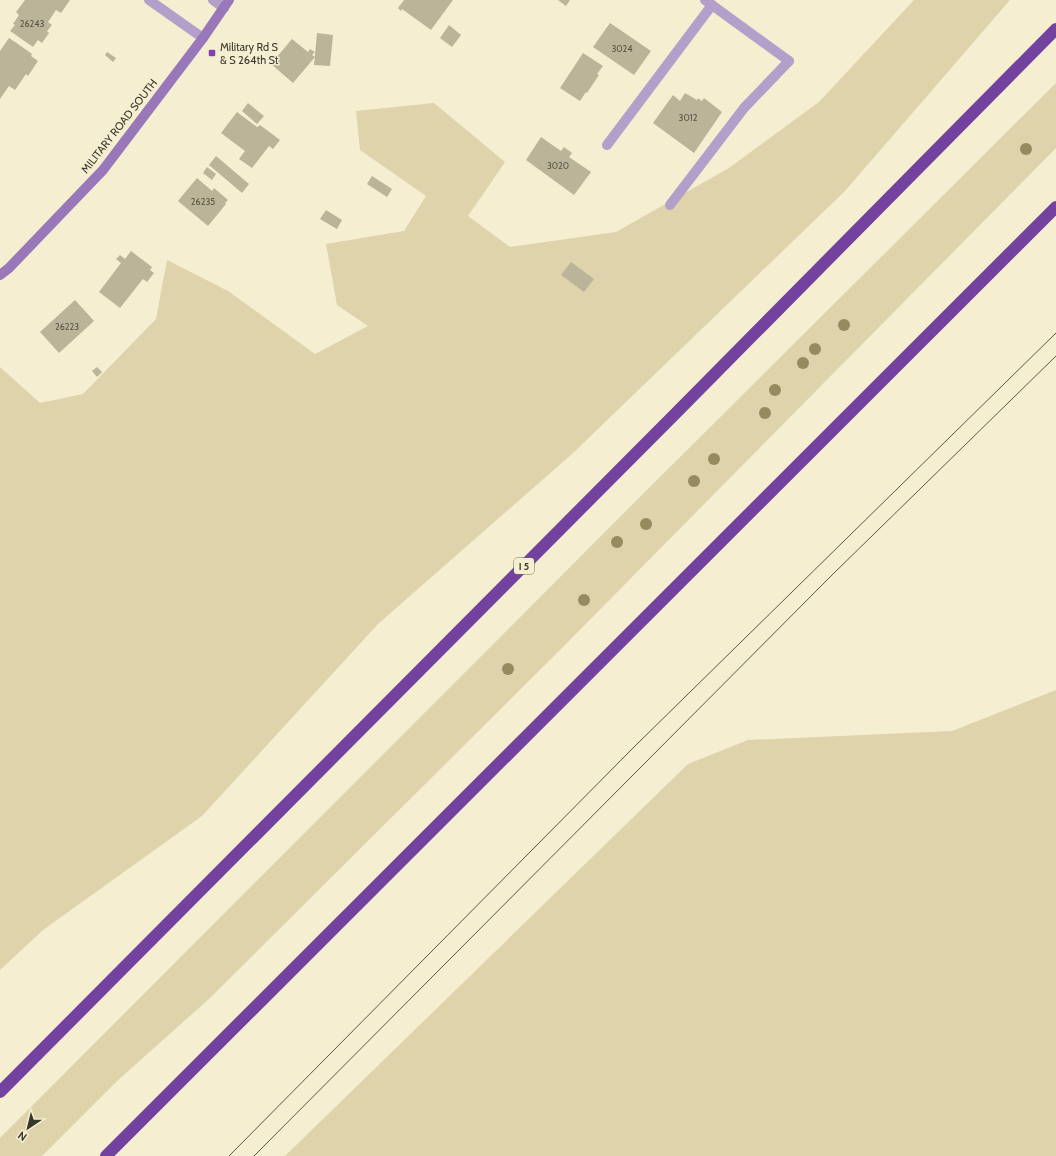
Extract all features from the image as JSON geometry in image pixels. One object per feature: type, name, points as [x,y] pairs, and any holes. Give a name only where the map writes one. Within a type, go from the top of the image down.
[{"type":"highway","name":"I 5","points":[[0,1092],[677,412],[1056,28]]},
{"type":"highway","points":[[106,1156],[1056,207]]},
{"type":"main road","name":"MILITARY ROAD SOUTH","points":[[0,275],[9,268],[102,170],[203,38],[227,4]]},
{"type":"street","points":[[148,0],[203,38]]},
{"type":"street","points":[[213,0],[227,4]]},
{"type":"street","points":[[607,145],[708,2],[790,61],[744,108],[670,205]]},
{"type":"shaded area","points":[[914,0],[1010,0],[845,191],[572,454],[378,624],[202,816],[43,930],[0,970],[0,367],[40,403],[83,394],[156,319],[167,260],[228,291],[315,354],[368,326],[337,305],[326,244],[404,231],[426,196],[360,150],[356,111],[434,103],[505,162],[468,216],[510,247],[616,232],[729,168],[819,102]]},
{"type":"shaded area","points":[[1056,83],[1056,148],[558,652],[210,998],[117,1081],[42,1156],[0,1156],[0,1138]]},
{"type":"shaded area","points":[[1056,690],[1056,1156],[285,1156],[688,764],[748,740],[952,731]]},
{"type":"building","points":[[25,0],[70,0],[61,13],[56,10],[48,22],[52,25],[47,31],[49,33],[42,43],[38,40],[33,47],[10,31],[15,25],[13,24],[19,15],[16,12]]},
{"type":"building","points":[[404,0],[453,0],[431,30],[402,9],[401,11],[398,8]]},
{"type":"building","points":[[558,0],[570,0],[566,6]]},
{"type":"building","points":[[610,23],[651,51],[634,75],[593,47]]},
{"type":"building","points":[[449,25],[461,35],[452,47],[440,38]]},
{"type":"building","points":[[317,33],[333,35],[330,66],[314,65]]},
{"type":"building","points":[[9,38],[32,54],[31,56],[38,61],[28,76],[26,74],[15,90],[9,86],[0,99],[0,51]]},
{"type":"building","points":[[292,39],[308,52],[310,49],[315,52],[312,55],[315,57],[293,83],[271,64]]},
{"type":"building","points":[[107,52],[116,58],[113,62],[105,55]]},
{"type":"building","points":[[583,53],[603,66],[597,74],[599,75],[580,101],[560,88]]},
{"type":"building","points":[[685,93],[697,100],[698,98],[702,101],[704,98],[722,112],[694,153],[653,123],[673,95],[680,101]]},
{"type":"building","points":[[248,103],[264,116],[257,124],[242,111]]},
{"type":"building","points":[[237,112],[257,127],[260,125],[280,140],[273,149],[269,146],[252,168],[239,159],[245,151],[221,133]]},
{"type":"building","points":[[541,137],[561,151],[564,147],[572,153],[569,157],[591,172],[574,195],[526,160]]},
{"type":"building","points":[[216,156],[249,184],[242,193],[209,165]]},
{"type":"building","points":[[207,167],[216,174],[212,180],[203,173]]},
{"type":"building","points":[[372,176],[392,189],[387,197],[367,184]]},
{"type":"building","points":[[197,178],[212,191],[214,188],[228,200],[208,226],[178,201]]},
{"type":"building","points":[[326,210],[342,220],[337,229],[320,219]]},
{"type":"building","points":[[131,251],[152,267],[150,270],[154,273],[147,282],[143,279],[120,308],[99,292],[121,263],[116,259],[120,255],[125,259]]},
{"type":"building","points":[[571,262],[594,279],[584,292],[561,275]]},
{"type":"building","points":[[75,300],[94,321],[59,353],[40,332]]},
{"type":"building","points":[[97,367],[102,372],[97,377],[92,371]]},
{"type":"tram line","points":[[229,1156],[634,747],[1056,333]]},
{"type":"tram line","points":[[254,1156],[831,576],[1056,356]]},
{"type":"place","name":"Military Rd S & S 264th St","points":[[212,53]]}]
